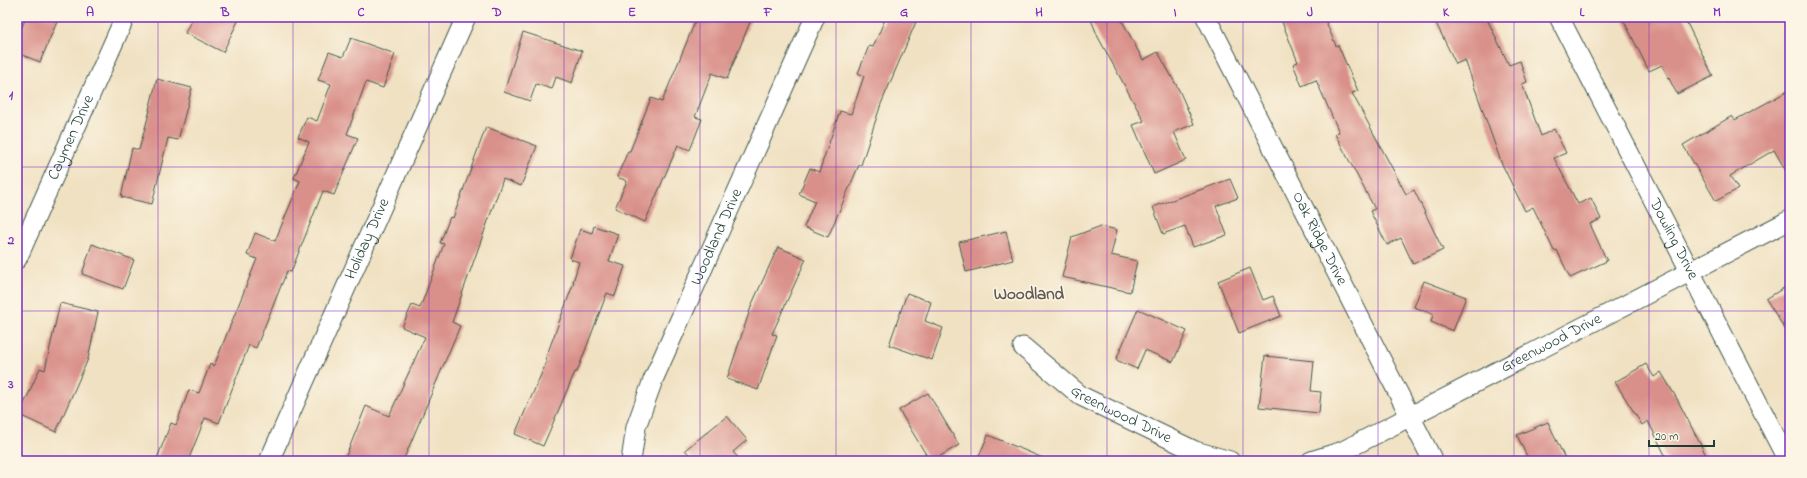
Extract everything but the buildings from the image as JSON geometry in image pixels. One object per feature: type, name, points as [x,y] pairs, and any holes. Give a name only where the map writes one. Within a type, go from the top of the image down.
[{"type":"street","name":"Caymen Drive","points":[[17,259],[25,218],[125,17]]},
{"type":"street","name":"Holiday Drive","points":[[269,461],[466,17]]},
{"type":"street","name":"Woodland Drive","points":[[631,461],[636,426],[653,380],[815,17]]},
{"type":"street","name":"Oak Ridge Drive","points":[[1206,17],[1433,461]]},
{"type":"street","name":"Dowling Drive","points":[[1559,17],[1788,461]]},
{"type":"street","name":"Greenwood Drive","points":[[1311,461],[1343,450],[1790,220]]},
{"type":"street","name":"Greenwood Drive","points":[[1023,347],[1081,396],[1195,451],[1230,461]]},
{"type":"district","name":"Woodland","points":[[1029,294]]}]
